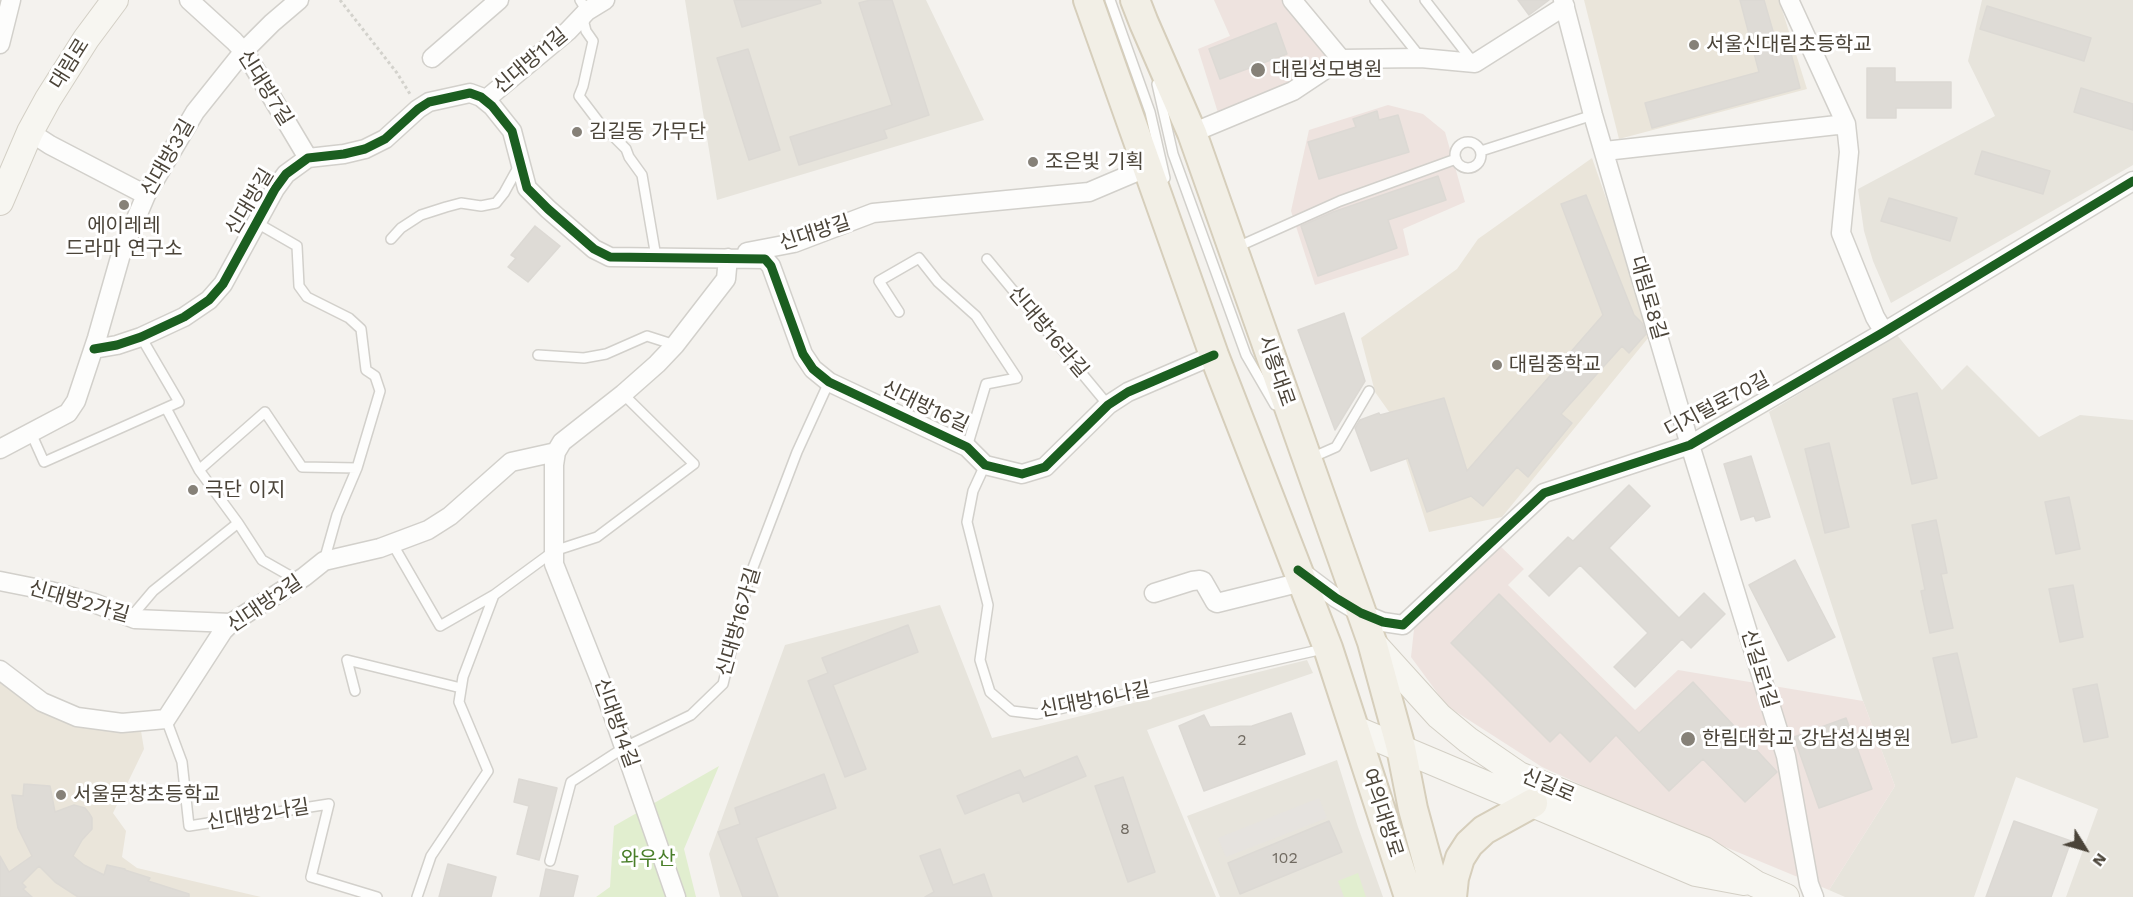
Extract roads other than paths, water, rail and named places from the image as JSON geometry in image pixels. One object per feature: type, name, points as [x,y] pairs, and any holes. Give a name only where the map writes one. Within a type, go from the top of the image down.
[{"type":"main road","name":"대림로","points":[[0,202],[30,132],[67,66],[115,0]]},
{"type":"main road","points":[[1088,0],[1214,355],[1328,648],[1355,729]]},
{"type":"main road","name":"시흥대로","points":[[1139,12],[1192,133],[1372,642],[1404,742]]},
{"type":"main road","name":"신길로","points":[[1372,642],[1423,700],[1467,740],[1519,775],[1539,795]]},
{"type":"main road","name":"신길로","points":[[1355,729],[1404,742],[1539,795],[1696,873],[1756,884],[1786,897]]},
{"type":"main road","name":"여의대방로","points":[[1355,729],[1409,897]]},
{"type":"main road","name":"여의대방로","points":[[1404,742],[1413,809],[1437,897]]},
{"type":"main road","points":[[1452,897],[1454,878],[1460,858],[1469,844],[1484,830],[1539,795]]},
{"type":"street","points":[[0,44],[11,0]]},
{"type":"street","name":"신대방7길","points":[[189,0],[234,40],[308,158]]},
{"type":"street","name":"신대방3길","points":[[94,349],[121,254],[146,195],[195,112],[243,52],[299,0]]},
{"type":"street","points":[[432,58],[499,0]]},
{"type":"street","name":"신대방11길","points":[[485,100],[568,31],[583,5],[605,0]]},
{"type":"street","points":[[1292,0],[1341,59]]},
{"type":"street","points":[[1789,0],[1846,124],[1849,152],[1841,233],[1875,317],[1884,332]]},
{"type":"street","points":[[1192,133],[1293,91],[1341,59],[1421,58],[1475,63],[1564,3]]},
{"type":"street","name":"대림로8길","points":[[1564,3],[1593,115],[1690,445]]},
{"type":"street","points":[[308,158],[365,149],[385,139],[429,102],[470,93],[485,100]]},
{"type":"street","name":"신대방길","points":[[485,100],[512,131],[527,188],[594,249],[610,257],[728,258],[748,251],[795,243],[873,213],[1089,192],[1148,167]]},
{"type":"street","points":[[1605,151],[1846,124]]},
{"type":"street","points":[[30,132],[50,145],[146,195]]},
{"type":"street","name":"신대방길","points":[[94,349],[117,345],[141,337],[184,317],[209,300],[223,284],[275,189],[286,174],[308,158]]},
{"type":"street","name":"디지털로70길","points":[[1300,576],[1361,613],[1383,622],[1403,625],[1544,493],[1690,445],[1884,332],[2133,181]]},
{"type":"street","points":[[556,452],[562,442],[623,394],[675,345],[726,279],[728,258]]},
{"type":"street","name":"신대방16길","points":[[728,258],[765,259],[771,266],[803,354],[813,369],[829,382],[968,447],[985,465]]},
{"type":"street","points":[[0,449],[68,413],[76,401],[94,349]]},
{"type":"street","points":[[985,465],[1022,474],[1045,466],[1108,405],[1128,392],[1214,355]]},
{"type":"street","name":"신길로1길","points":[[1690,445],[1786,756],[1809,884],[1814,897]]},
{"type":"street","name":"신대방14길","points":[[556,452],[554,564],[606,695],[676,897]]},
{"type":"street","name":"신대방2길","points":[[166,719],[223,631],[231,623],[299,581],[324,561],[428,531],[450,516],[511,462],[556,452]]},
{"type":"street","points":[[1154,593],[1192,580],[1200,580],[1203,581],[1217,603],[1300,576]]},
{"type":"street","name":"신대방2가길","points":[[0,580],[94,603],[131,617],[231,623]]},
{"type":"street","points":[[0,670],[42,702],[77,717],[122,723],[166,719]]},
{"type":"lane","points":[[1110,0],[1150,112],[1186,274]]},
{"type":"lane","points":[[1375,0],[1421,58]]},
{"type":"lane","points":[[1425,0],[1475,63]]},
{"type":"lane","points":[[583,5],[585,32],[593,41],[579,96],[598,121],[626,148],[629,157],[642,175],[656,256]]},
{"type":"lane","points":[[1139,12],[1173,154],[1246,355],[1307,460],[1336,447],[1369,391]]},
{"type":"lane","points":[[1480,151],[1593,115]]},
{"type":"lane","points":[[1466,142],[1474,143],[1480,151],[1479,161],[1473,166],[1462,166],[1456,159],[1456,150],[1466,142]]},
{"type":"lane","points":[[1233,249],[1340,201],[1456,159]]},
{"type":"lane","points":[[391,239],[401,228],[421,215],[461,203],[481,206],[496,203],[520,164]]},
{"type":"lane","points":[[257,223],[297,246],[299,286],[307,297],[348,318],[362,329],[366,370],[375,376],[380,391],[357,468],[337,515],[324,561]]},
{"type":"lane","points":[[899,312],[879,281],[919,258],[938,282],[976,316],[1017,378],[986,384],[968,447]]},
{"type":"lane","name":"신대방16라길","points":[[987,259],[1108,405]]},
{"type":"lane","points":[[538,355],[584,358],[606,354],[647,336],[675,345]]},
{"type":"lane","points":[[31,433],[44,462],[179,402],[141,337]]},
{"type":"lane","name":"신대방16가길","points":[[550,861],[571,782],[625,747],[691,715],[723,684],[749,578],[798,452],[829,382]]},
{"type":"lane","points":[[392,543],[440,626],[494,595],[554,551],[597,537],[694,464],[623,394]]},
{"type":"lane","points":[[166,408],[200,470],[262,560],[299,581]]},
{"type":"lane","points":[[200,470],[265,412],[302,467],[357,468]]},
{"type":"lane","name":"신대방16나길","points":[[985,465],[973,491],[967,522],[988,605],[980,660],[990,692],[1012,711],[1038,714],[1328,648]]},
{"type":"lane","points":[[131,617],[153,591],[238,523]]},
{"type":"lane","points":[[417,897],[431,856],[488,771],[459,702],[463,677],[494,595]]},
{"type":"lane","points":[[355,691],[347,660],[461,688]]},
{"type":"lane","name":"신대방2나길","points":[[166,719],[182,762],[189,826],[329,804],[311,877],[377,897]]},
{"type":"lane","points":[[1512,784],[1539,795]]},
{"type":"place","name":"서울신대림초등학교","points":[[1694,45]]},
{"type":"place","name":"대림성모병원","points":[[1258,70]]},
{"type":"place","name":"김길동 가무단","points":[[577,132]]},
{"type":"place","name":"조은빛 기획","points":[[1033,162]]},
{"type":"place","name":"에이레레 드라마 연구소","points":[[124,205]]},
{"type":"place","name":"대림중학교","points":[[1497,365]]},
{"type":"place","name":"극단 이지","points":[[193,490]]},
{"type":"place","name":"한림대학교 강남성심병원","points":[[1688,739]]},
{"type":"place","name":"서울문창초등학교","points":[[61,795]]},
{"type":"park label","name":"와우산","points":[[648,859]]}]
